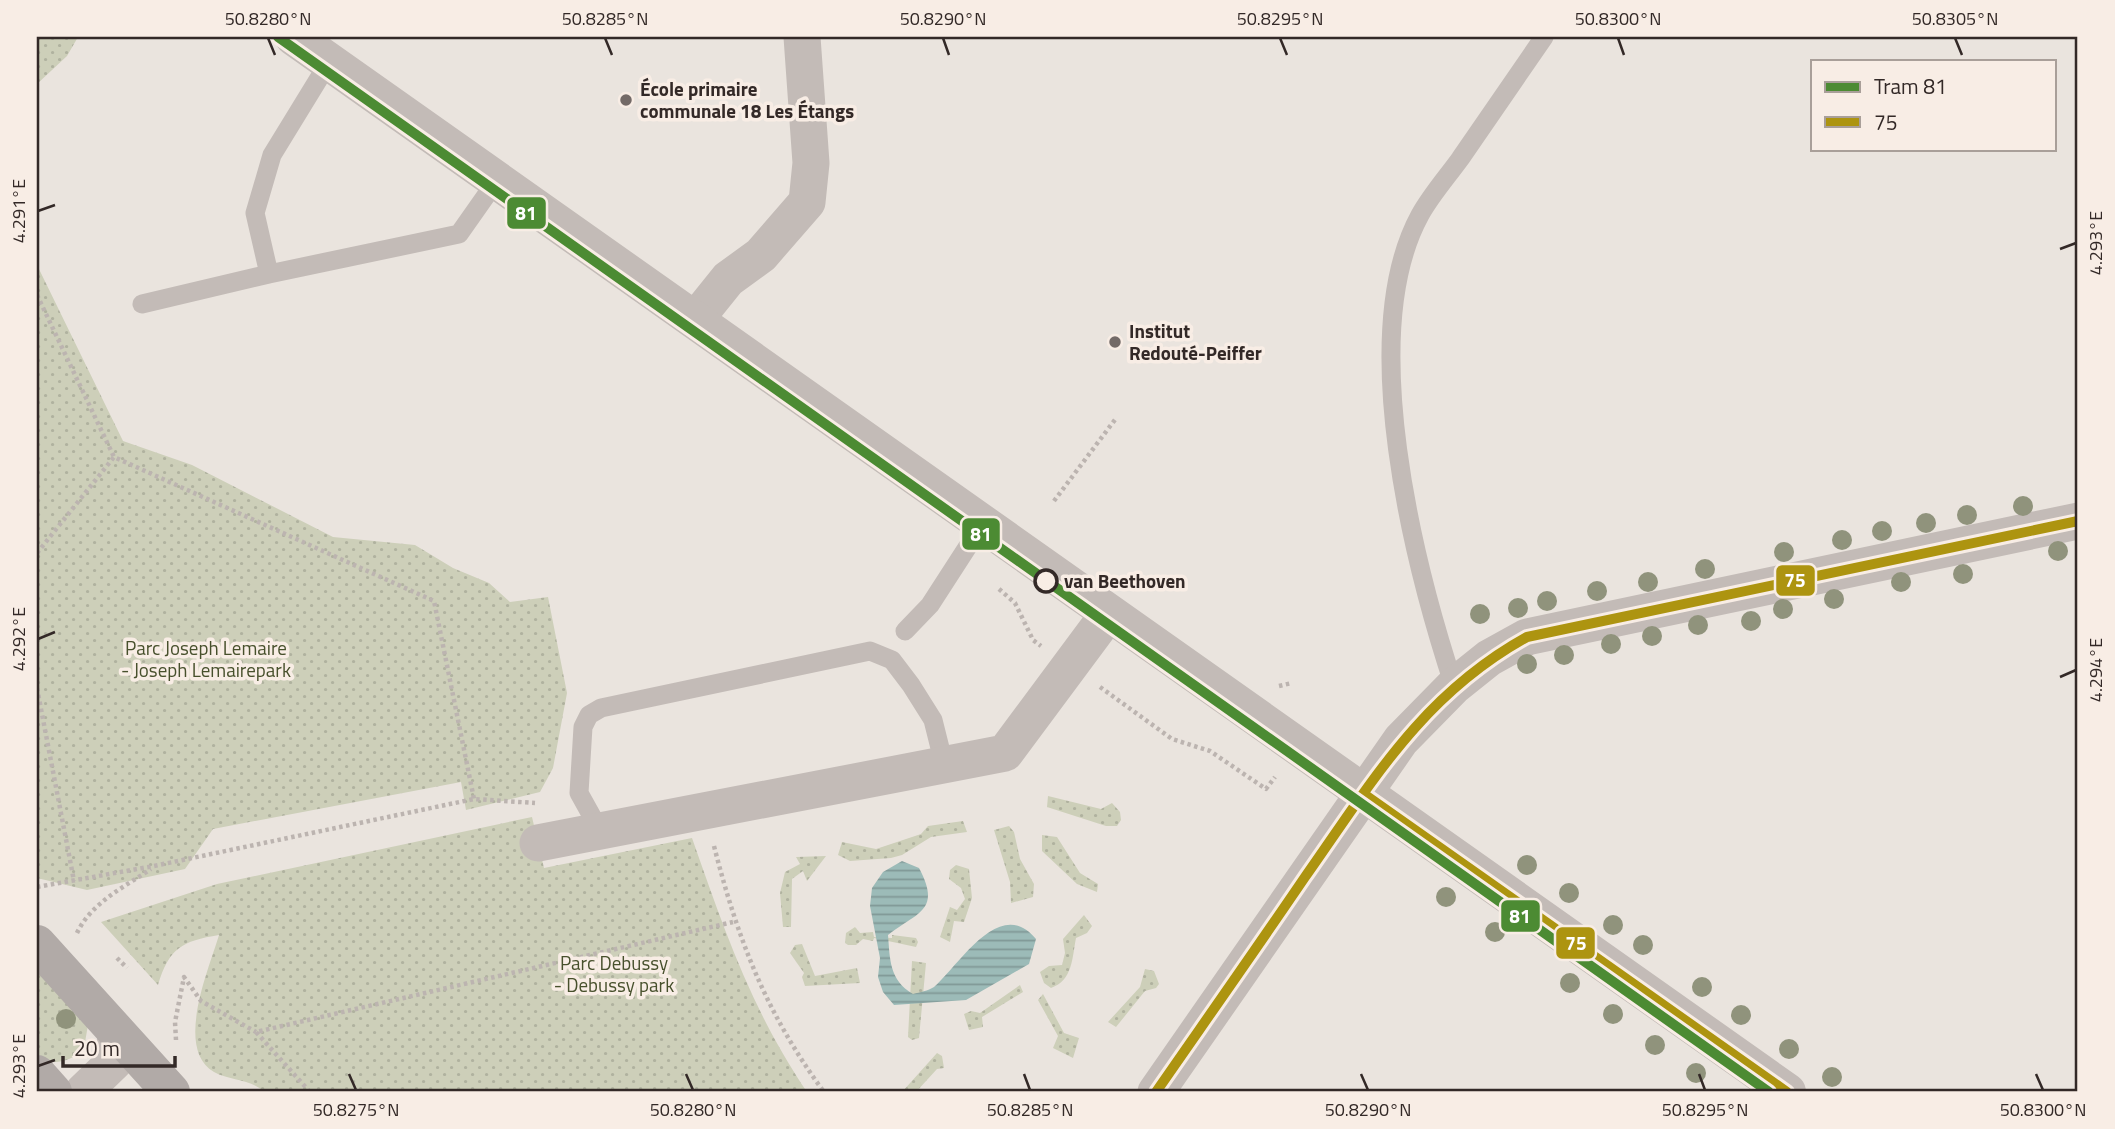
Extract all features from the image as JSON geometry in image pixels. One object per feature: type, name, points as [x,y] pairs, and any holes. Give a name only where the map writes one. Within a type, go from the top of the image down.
[{"type":"main road","points":[[49,957],[171,1092]]},
{"type":"main road","points":[[37,1074],[53,1092]]},
{"type":"street","points":[[294,37],[1787,1092]]},
{"type":"street","points":[[695,320],[729,279],[761,255],[807,202],[811,163],[802,37]]},
{"type":"street","points":[[1156,1092],[1401,740],[1454,686],[1489,658],[1527,637],[2078,521]]},
{"type":"street","points":[[538,843],[599,829],[1005,753],[1109,613]]},
{"type":"street","points":[[83,1092],[114,1062],[117,1032]]},
{"type":"lane","points":[[1454,686],[1428,608],[1393,418],[1391,320],[1401,269],[1420,216],[1544,37]]},
{"type":"lane","points":[[269,274],[255,213],[272,155],[329,62]]},
{"type":"lane","points":[[142,304],[459,234],[497,180]]},
{"type":"lane","points":[[905,631],[930,605],[983,523]]},
{"type":"lane","points":[[599,829],[579,793],[583,727],[589,715],[601,708],[870,651],[892,660],[911,685],[933,720],[944,764]]},
{"type":"path","points":[[37,295],[114,457],[434,601],[474,799]]},
{"type":"path","points":[[1054,501],[1117,417]]},
{"type":"path","points":[[37,553],[114,457]]},
{"type":"path","points":[[999,589],[1015,603],[1034,640],[1046,650]]},
{"type":"path","points":[[1096,685],[1172,739],[1210,751],[1266,789],[1281,768]]},
{"type":"path","points":[[37,688],[74,881]]},
{"type":"path","points":[[37,887],[154,866],[474,799],[531,803]]},
{"type":"path","points":[[713,844],[733,922],[762,994],[824,1092]]},
{"type":"path","points":[[49,957],[99,904],[154,866]]},
{"type":"path","points":[[257,1032],[733,922]]},
{"type":"path","points":[[117,958],[127,968]]},
{"type":"path","points":[[176,1047],[175,1022],[184,977],[201,1001],[257,1032],[310,1092]]},
{"type":"green space","points":[[37,37],[78,37],[67,56],[37,84]]},
{"type":"green space","name":"Parc Joseph Lemaire - Joseph Lemairepark","points":[[37,265],[123,441],[192,465],[333,537],[415,545],[453,568],[489,583],[510,602],[548,597],[567,693],[553,768],[540,792],[466,810],[461,782],[213,829],[185,869],[87,890],[37,878]]},
{"type":"green space","points":[[1048,796],[1101,809],[1112,803],[1120,812],[1121,820],[1117,826],[1106,826],[1047,807]]},
{"type":"green space","name":"Parc Debussy - Debussy park","points":[[532,817],[544,868],[692,838],[728,938],[755,1000],[770,1031],[807,1092],[264,1092],[253,1085],[214,1072],[202,1061],[196,1046],[195,1028],[202,987],[219,935],[195,940],[179,948],[167,962],[158,985],[101,922],[217,884]]},
{"type":"green space","points":[[963,821],[967,832],[931,837],[902,855],[891,858],[850,861],[838,855],[842,842],[876,849],[921,834],[928,826]]},
{"type":"green space","points":[[1009,826],[1014,832],[1020,859],[1034,884],[1033,897],[1011,903],[1010,882],[994,830]]},
{"type":"green space","points":[[1042,835],[1057,837],[1080,873],[1098,884],[1097,892],[1077,884],[1042,851]]},
{"type":"green space","points":[[826,856],[807,881],[803,871],[792,879],[791,927],[783,927],[780,893],[785,872],[800,864],[796,857]]},
{"type":"green space","points":[[956,865],[969,869],[972,898],[964,922],[954,921],[950,942],[940,937],[950,907],[957,910],[965,899],[961,888],[949,879],[950,870]]},
{"type":"green space","points":[[1084,915],[1092,926],[1087,933],[1076,938],[1068,974],[1051,988],[1044,983],[1040,972],[1049,966],[1062,965],[1065,953],[1063,939]]},
{"type":"green space","points":[[855,927],[860,933],[873,932],[874,937],[892,938],[892,935],[916,938],[918,942],[916,947],[874,938],[873,941],[863,939],[856,945],[848,945],[845,943],[846,933]]},
{"type":"green space","points":[[802,944],[815,976],[857,968],[860,983],[805,986],[802,977],[804,973],[790,953],[795,945]]},
{"type":"green space","points":[[912,961],[926,963],[919,1038],[912,1040],[908,1037]]},
{"type":"green space","points":[[37,963],[88,1025],[84,1048],[68,1060],[49,1061],[37,1053]]},
{"type":"green space","points":[[1145,969],[1154,971],[1159,984],[1156,988],[1145,991],[1116,1027],[1108,1022],[1140,987]]},
{"type":"green space","points":[[1020,985],[1023,992],[982,1017],[983,1027],[969,1030],[964,1014],[971,1011],[980,1013]]},
{"type":"green space","points":[[1043,994],[1064,1033],[1079,1038],[1073,1058],[1053,1048],[1058,1036],[1038,1000]]},
{"type":"green space","points":[[937,1053],[942,1056],[944,1068],[937,1069],[916,1092],[902,1092]]},
{"type":"water","points":[[902,861],[919,868],[928,893],[923,909],[888,935],[892,968],[905,988],[913,994],[934,987],[981,938],[995,929],[1009,925],[1022,927],[1036,939],[1029,964],[966,1000],[894,1005],[883,992],[878,977],[880,958],[870,906],[872,888],[883,872]]},
{"type":"tram line","name":"81","points":[[278,37],[1769,1092]]},
{"type":"transit line","name":"75","points":[[1156,1092],[1353,808],[1402,743],[1428,713],[1457,686],[1490,660],[1527,637],[2078,521]]},
{"type":"transit line","name":"75","points":[[1364,794],[1787,1092]]},
{"type":"place","name":"École primaire communale 18 Les Étangs","points":[[626,100]]},
{"type":"place","name":"Institut Redouté-Peiffer","points":[[1115,342]]},
{"type":"place","name":"van Beethoven","points":[[1046,581]]}]
